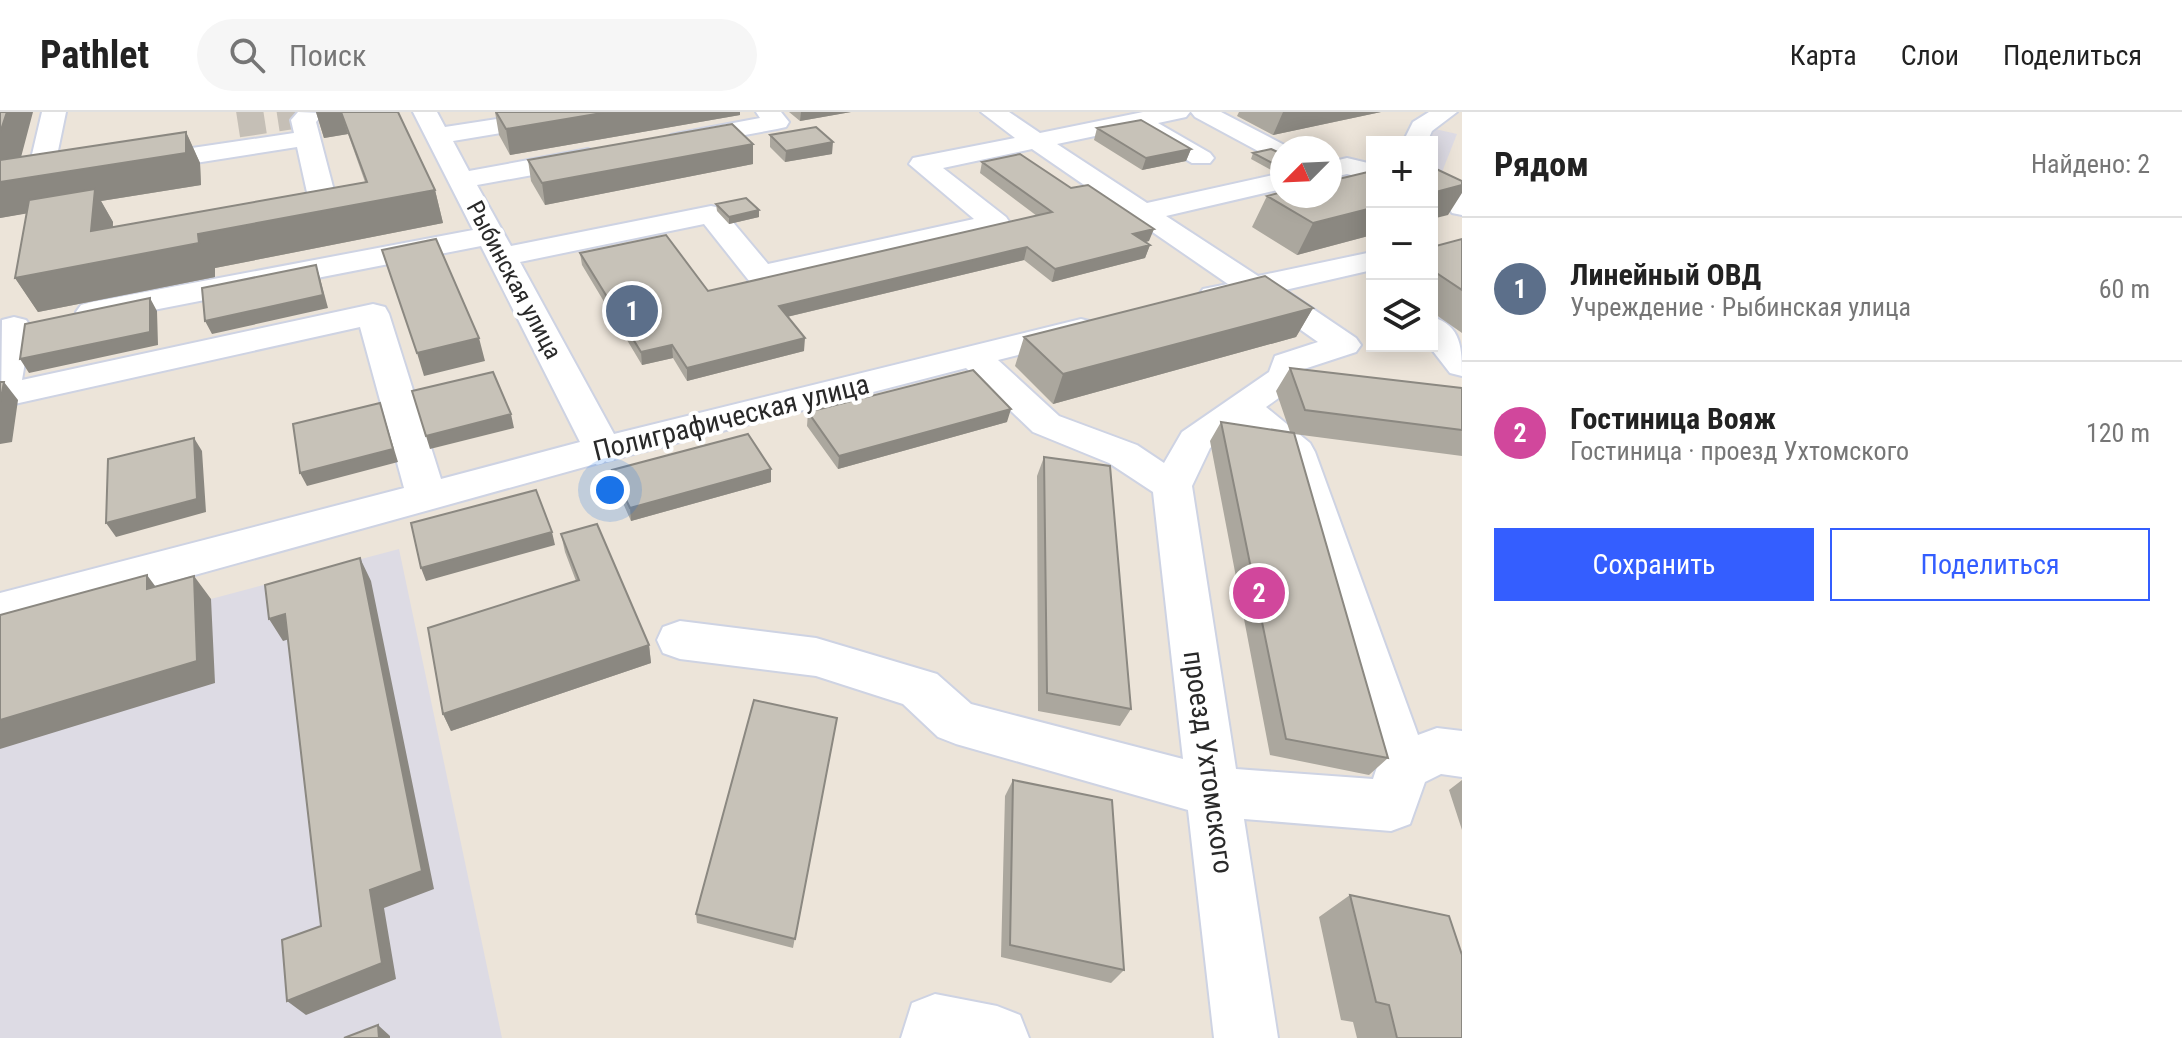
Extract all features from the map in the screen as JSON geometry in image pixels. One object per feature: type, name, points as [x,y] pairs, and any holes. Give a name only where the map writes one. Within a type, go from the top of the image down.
[{"type":"street","points":[[57,112],[39,180],[307,138]]},
{"type":"street","points":[[314,112],[303,120],[324,206]]},
{"type":"street","points":[[437,119],[586,112]]},
{"type":"street","points":[[652,145],[777,122],[768,112]]},
{"type":"street","points":[[993,112],[1344,345],[1287,363],[1286,376]]},
{"type":"street","points":[[426,496],[373,314],[1,396],[30,324],[200,292],[711,214],[761,275],[996,223],[922,164],[1178,112]]},
{"type":"street","points":[[1203,112],[1270,148]]},
{"type":"street","points":[[1418,136],[1422,127],[1445,112]]},
{"type":"street","name":"Рыбинская улица","points":[[437,119],[461,180],[603,449]]},
{"type":"street","points":[[1135,120],[1201,158]]},
{"type":"street","points":[[461,180],[606,153]]},
{"type":"street","points":[[1342,167],[1366,171]]},
{"type":"street","points":[[1141,213],[1270,184]]},
{"type":"street","points":[[1438,187],[1452,190],[1461,202]]},
{"type":"street","points":[[1174,305],[1255,286],[1366,268]]},
{"type":"street","points":[[200,292],[201,352]]},
{"type":"street","name":"Полиграфическая улица","points":[[0,611],[603,449],[1112,321]]},
{"type":"street","points":[[1438,335],[1462,366]]},
{"type":"street","points":[[973,356],[1046,424],[1123,454],[1172,486],[1195,441],[1286,376],[1345,380]]},
{"type":"street","points":[[680,640],[816,657],[920,689],[940,727],[1213,792],[1391,806],[1403,767],[1296,452],[1243,407]]},
{"type":"street","name":"проезд Ухтомского","points":[[1172,486],[1246,1038]]},
{"type":"street","points":[[1403,767],[1437,751],[1462,754]]},
{"type":"street","points":[[933,1038],[935,1026],[997,1038]]},
{"type":"shaded area","points":[[1435,129],[1457,134],[1442,172],[1438,171],[1438,136],[1432,136]]},
{"type":"shaded area","points":[[399,549],[502,1038],[0,1038],[0,644],[211,599]]},
{"type":"building","points":[[0,112],[7,112],[0,133]]},
{"type":"building","points":[[341,112],[398,112],[435,190],[198,234],[199,243],[15,278],[29,200],[95,189],[91,231],[367,182]]},
{"type":"building","points":[[496,112],[608,112],[506,129]]},
{"type":"building","points":[[1141,120],[1191,149],[1146,158],[1097,128]]},
{"type":"building","points":[[732,124],[753,144],[542,183],[528,160]]},
{"type":"building","points":[[816,127],[833,142],[786,151],[770,135]]},
{"type":"building","points":[[186,132],[186,153],[0,182],[0,160]]},
{"type":"building","points":[[1270,149],[1270,162],[1253,153]]},
{"type":"building","points":[[1020,154],[1071,188],[1088,185],[1154,229],[1133,234],[1150,245],[1055,269],[1027,247],[779,306],[805,338],[687,368],[672,345],[641,352],[580,253],[666,235],[708,291],[1052,212],[982,162]]},
{"type":"building","points":[[1438,170],[1462,181],[1462,185],[1438,191]]},
{"type":"building","points":[[1366,172],[1366,210],[1313,223],[1287,208],[1342,208],[1342,178]]},
{"type":"building","points":[[746,198],[759,210],[729,217],[716,204]]},
{"type":"building","points":[[436,239],[479,338],[417,353],[382,250]]},
{"type":"building","points":[[1462,239],[1462,290],[1438,274],[1438,245]]},
{"type":"building","points":[[316,265],[323,295],[205,321],[202,288]]},
{"type":"building","points":[[1265,276],[1313,308],[1063,374],[1024,337]]},
{"type":"building","points":[[150,298],[150,332],[20,359],[25,324]]},
{"type":"building","points":[[1290,368],[1462,388],[1462,430],[1305,410]]},
{"type":"building","points":[[973,370],[1011,409],[839,456],[808,412]]},
{"type":"building","points":[[493,372],[511,414],[426,436],[412,391]]},
{"type":"building","points":[[0,382],[4,382],[0,403]]},
{"type":"building","points":[[380,403],[393,449],[300,473],[293,424]]},
{"type":"building","points":[[1221,422],[1294,433],[1388,758],[1286,739]]},
{"type":"building","points":[[748,434],[771,469],[630,508],[612,470]]},
{"type":"building","points":[[194,438],[197,499],[106,523],[108,459]]},
{"type":"building","points":[[1044,457],[1110,466],[1131,709],[1047,693]]},
{"type":"building","points":[[536,490],[552,532],[421,568],[411,523]]},
{"type":"building","points":[[597,524],[649,645],[443,714],[428,628],[579,580],[561,534]]},
{"type":"building","points":[[360,558],[422,871],[370,890],[382,963],[287,1001],[282,940],[321,926],[285,614],[269,619],[265,585]]},
{"type":"building","points":[[147,575],[147,589],[194,576],[197,661],[0,720],[0,615]]},
{"type":"building","points":[[754,700],[837,718],[795,939],[696,914]]},
{"type":"building","points":[[1013,780],[1112,800],[1124,970],[1010,945]]},
{"type":"building","points":[[1350,895],[1449,916],[1462,955],[1462,1038],[1397,1038],[1389,1005],[1376,1002]]},
{"type":"building","points":[[378,1025],[379,1038],[344,1038]]},
{"type":"tunnel","points":[[238,124],[316,112]]},
{"type":"place","name":"Линейный ОВД","points":[[632,311]]},
{"type":"place","name":"Гостиница Вояж","points":[[1259,593]]}]
